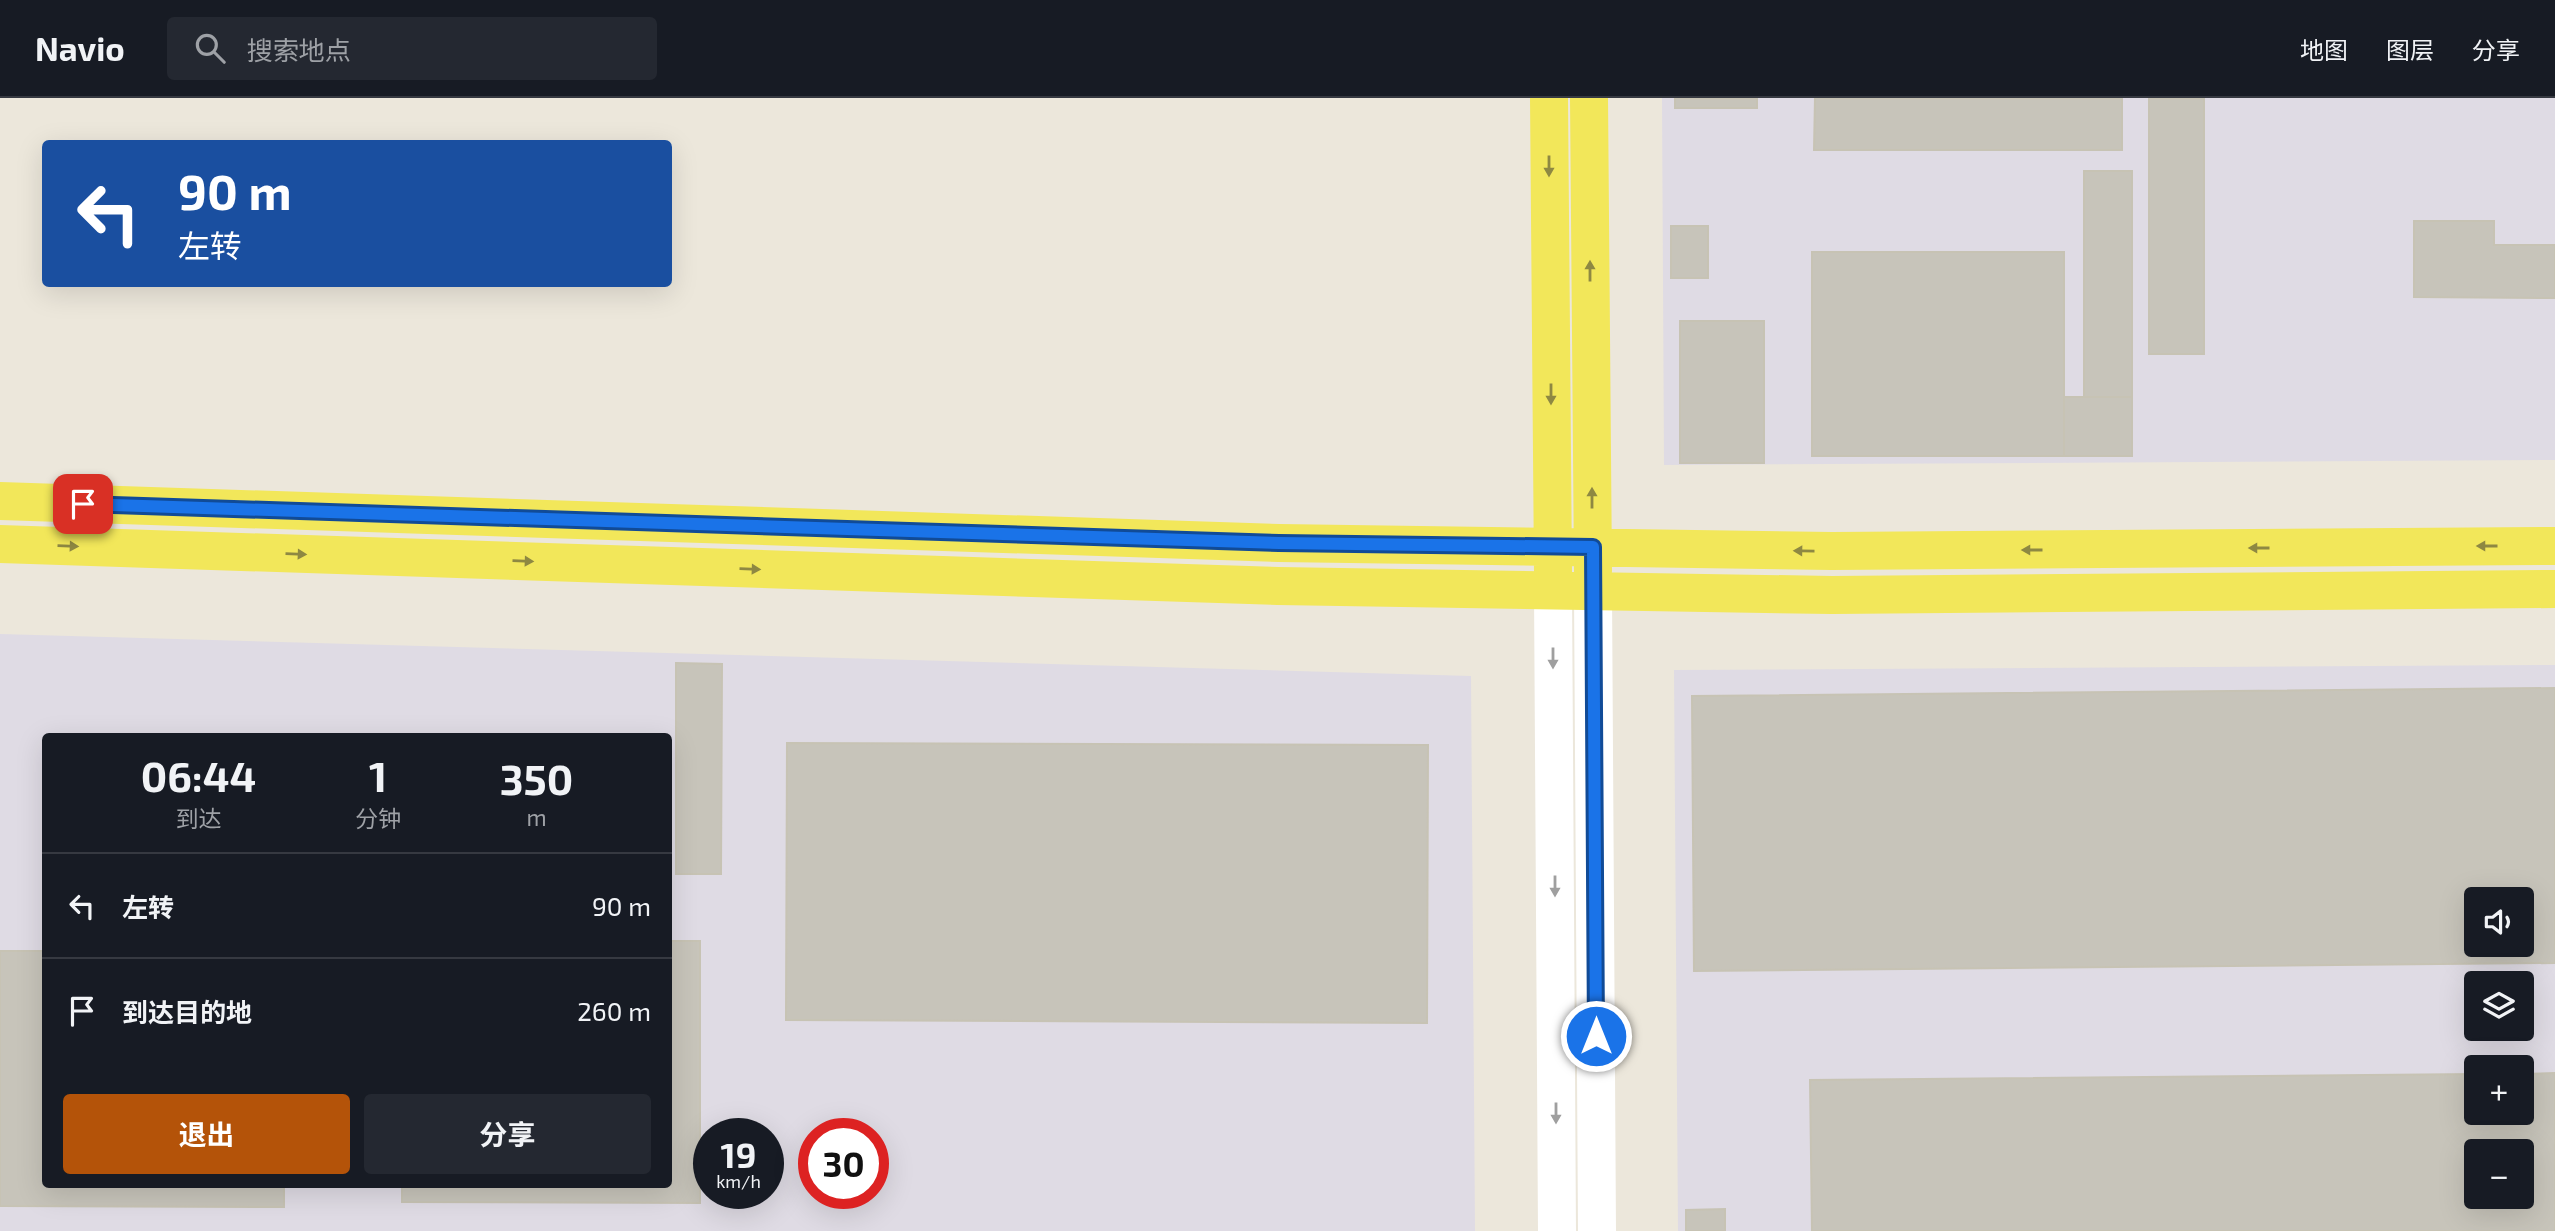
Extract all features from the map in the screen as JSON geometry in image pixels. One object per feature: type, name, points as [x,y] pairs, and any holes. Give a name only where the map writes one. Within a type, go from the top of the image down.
[{"type":"main road","points":[[1549,98],[1553,590]]},
{"type":"main road","points":[[1589,98],[1593,591]]},
{"type":"main road","points":[[0,501],[1279,543],[1832,551],[2555,546]]},
{"type":"main road","points":[[0,544],[1278,586],[1846,595],[2555,589]]},
{"type":"street","points":[[1553,590],[1557,1231]]},
{"type":"street","points":[[1593,591],[1597,1231]]},
{"type":"shaded area","points":[[1662,98],[2555,98],[2555,460],[1664,465]]},
{"type":"shaded area","points":[[0,634],[1471,676],[1475,1231],[0,1231]]},
{"type":"shaded area","points":[[2555,665],[2555,1231],[1678,1231],[1674,670]]},
{"type":"building","points":[[1675,98],[1757,98],[1757,108],[1675,108]]},
{"type":"building","points":[[1815,98],[2122,98],[2122,150],[1814,150]]},
{"type":"building","points":[[2149,98],[2204,98],[2204,354],[2149,354]]},
{"type":"building","points":[[2084,171],[2132,171],[2132,397],[2084,397]]},
{"type":"building","points":[[2414,221],[2494,221],[2494,245],[2555,245],[2555,298],[2414,297]]},
{"type":"building","points":[[1671,226],[1708,226],[1708,278],[1671,278]]},
{"type":"building","points":[[1812,252],[2064,252],[2064,456],[1812,456]]},
{"type":"building","points":[[1680,321],[1764,321],[1764,463],[1680,463]]},
{"type":"building","points":[[2064,397],[2132,397],[2132,456],[2064,456]]},
{"type":"building","points":[[676,663],[722,664],[721,874],[676,874]]},
{"type":"building","points":[[2555,688],[2555,963],[1694,971],[1692,696]]},
{"type":"building","points":[[787,743],[1428,745],[1427,1023],[786,1020]]},
{"type":"building","points":[[672,941],[700,941],[700,1118],[693,1118],[693,1203],[402,1202],[402,1188],[672,1188]]},
{"type":"building","points":[[0,951],[42,951],[42,1188],[284,1188],[284,1207],[0,1206]]},
{"type":"building","points":[[2555,1073],[2555,1231],[1812,1231],[1810,1080],[2464,1074],[2464,1125],[2534,1125],[2534,1074]]},
{"type":"building","points":[[1725,1209],[1725,1231],[1686,1231],[1686,1210]]},
{"type":"route","points":[[83,504],[1279,543],[1593,547],[1596,1036]]}]
